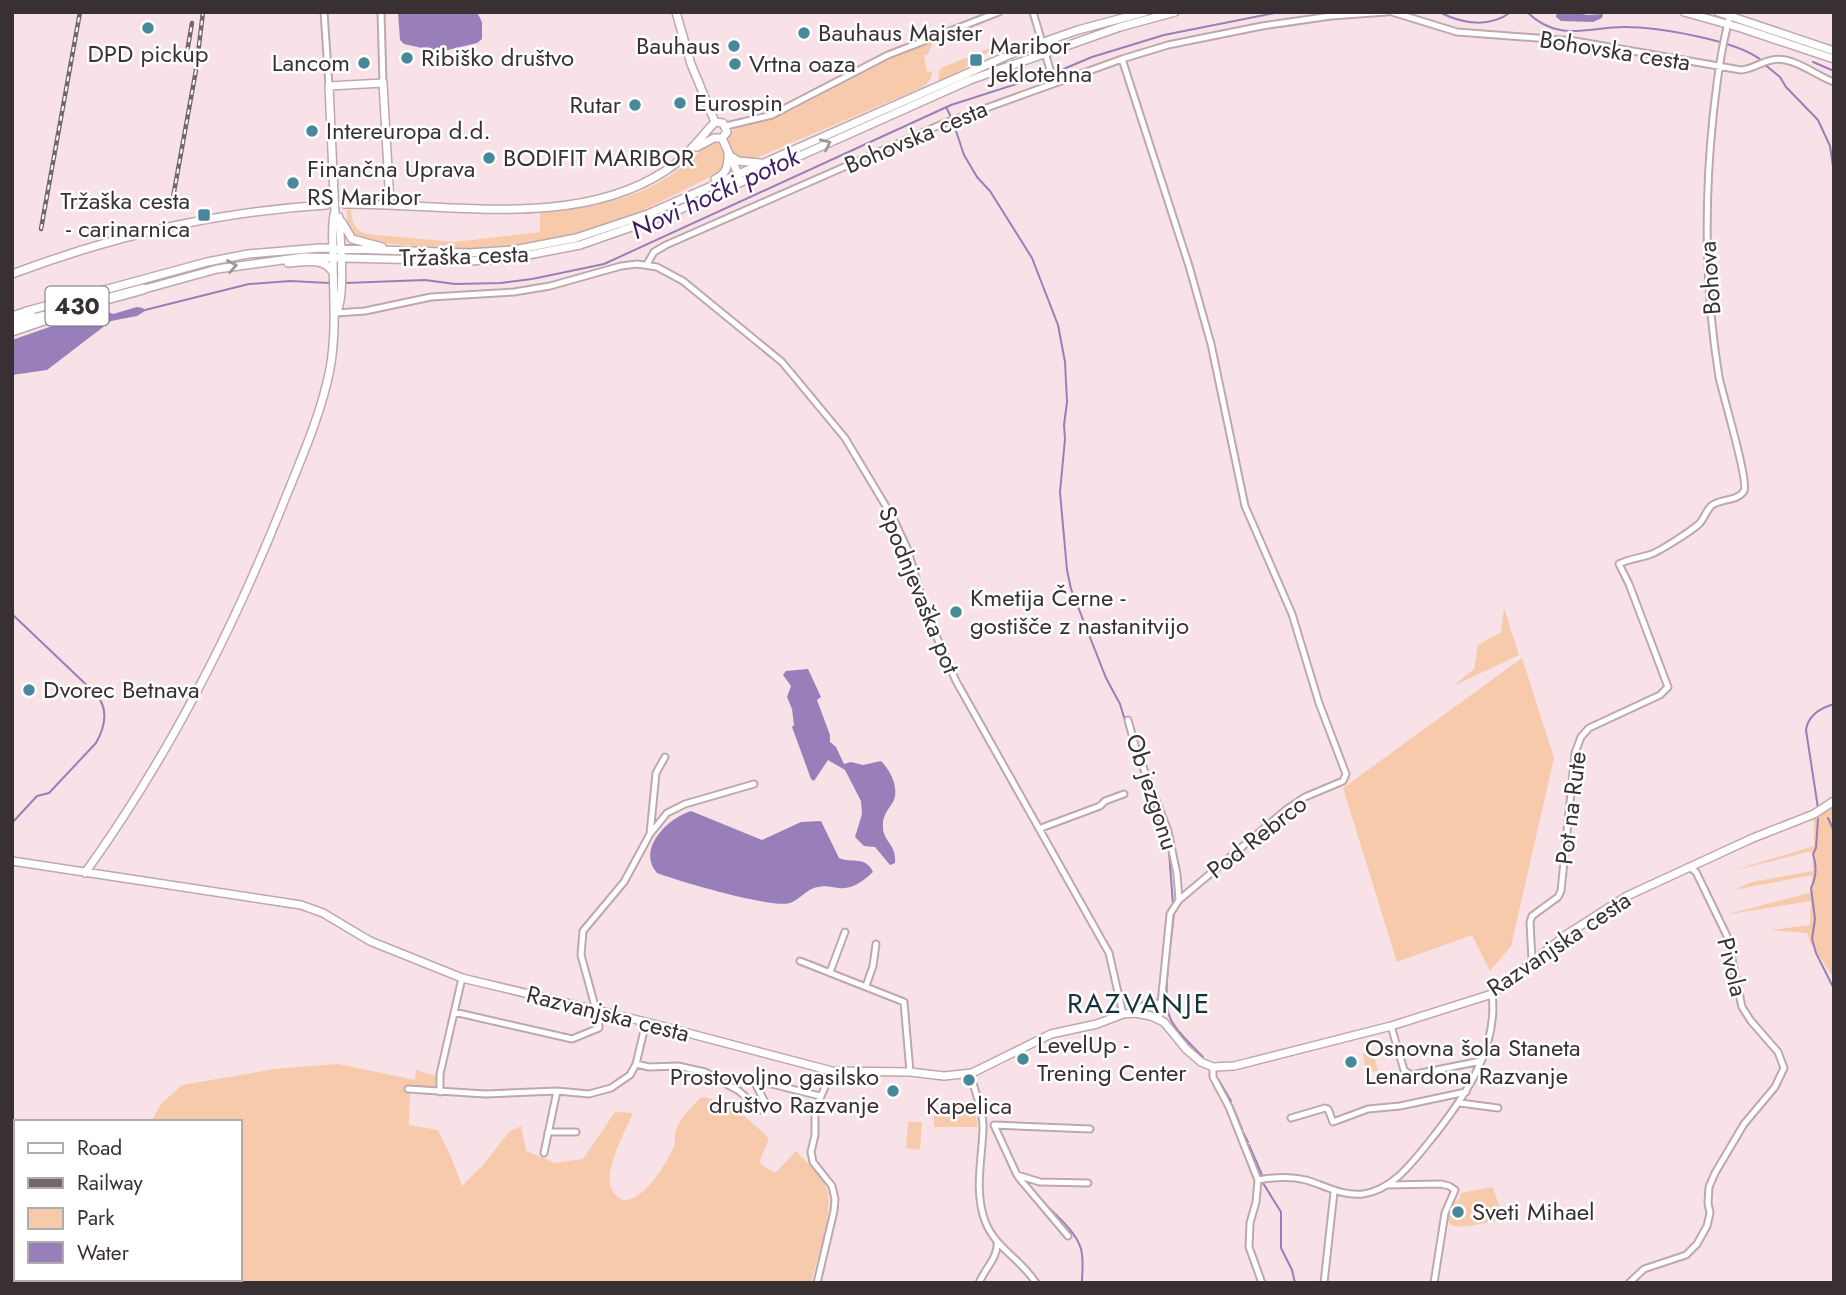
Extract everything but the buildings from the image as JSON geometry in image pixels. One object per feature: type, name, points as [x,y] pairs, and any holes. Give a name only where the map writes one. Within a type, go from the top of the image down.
[{"type":"highway","name":"430","points":[[12,325],[143,289]]},
{"type":"highway","name":"430","points":[[12,315],[31,311]]},
{"type":"street","points":[[85,873],[130,806],[206,672],[254,573],[291,485],[319,408],[331,363],[336,313],[340,307],[337,291],[337,214],[324,12]]},
{"type":"street","points":[[381,12],[390,204]]},
{"type":"street","points":[[676,12],[712,126],[742,182]]},
{"type":"street","points":[[726,127],[772,115],[888,55],[999,12]]},
{"type":"street","points":[[1033,12],[1053,81]]},
{"type":"street","name":"430","points":[[1042,42],[1145,12]]},
{"type":"street","name":"430","points":[[1044,52],[1175,12]]},
{"type":"street","name":"Bohovska cesta","points":[[647,264],[654,252],[666,245],[948,121],[1122,58],[1168,45],[1262,26],[1331,16],[1390,12],[1457,32],[1575,41],[1741,70],[1772,60],[1790,61],[1834,82]]},
{"type":"street","points":[[1684,12],[1834,59]]},
{"type":"street","points":[[1718,12],[1731,14],[1834,51]]},
{"type":"street","name":"Bohova","points":[[1711,506],[1742,494],[1746,482],[1719,377],[1707,268],[1707,180],[1721,46],[1731,14]]},
{"type":"street","name":"Tržaška cesta","points":[[12,332],[143,289],[217,269],[337,252],[389,249],[469,253],[542,246],[576,238],[637,217],[699,191],[1042,42]]},
{"type":"street","name":"Tržaška cesta","points":[[31,311],[224,258],[276,250],[470,261],[545,253],[580,246],[672,213],[932,95],[1044,52]]},
{"type":"street","name":"Pod Rebrco","points":[[1122,58],[1212,344],[1245,506],[1292,614],[1319,703],[1346,774],[1343,781],[1305,797],[1287,809],[1175,905]]},
{"type":"street","points":[[329,86],[383,83]]},
{"type":"street","points":[[723,123],[726,127],[727,132],[718,138],[691,150],[712,126],[723,123]]},
{"type":"street","name":"Tržaška cesta","points":[[344,204],[518,209],[582,201],[645,183],[691,150]]},
{"type":"street","points":[[728,154],[738,161],[761,163]]},
{"type":"street","points":[[699,191],[723,175],[727,169],[728,154]]},
{"type":"street","points":[[12,274],[96,244],[161,227],[245,211],[326,205]]},
{"type":"street","points":[[337,214],[352,239],[389,249]]},
{"type":"street","points":[[274,260],[284,264],[324,263],[337,275]]},
{"type":"street","points":[[336,313],[365,311],[444,295],[526,290],[621,266],[647,264]]},
{"type":"street","name":"Spodnjevaška pot","points":[[647,264],[683,281],[782,362],[845,438],[893,518],[907,548],[927,615],[956,681],[1109,953],[1123,1014]]},
{"type":"street","name":"Pot na Rute","points":[[1532,960],[1532,916],[1558,897],[1561,891],[1574,753],[1581,737],[1589,728],[1651,700],[1665,692],[1668,687],[1619,564],[1653,554],[1699,523],[1711,506]]},
{"type":"street","name":"Ob jezgonu","points":[[1128,720],[1136,749],[1168,831],[1176,866],[1175,905],[1161,1004]]},
{"type":"street","points":[[650,834],[656,773],[665,757]]},
{"type":"street","points":[[454,1012],[572,1038],[599,1028],[597,1010],[580,955],[583,931],[624,882],[650,834],[667,813],[685,804],[754,784]]},
{"type":"street","points":[[1041,828],[1124,794]]},
{"type":"street","points":[[1689,867],[1814,814],[1834,801]]},
{"type":"street","name":"Razvanjska cesta","points":[[12,861],[301,905],[323,913],[370,941],[462,978],[646,1022],[832,1071],[910,1072],[944,1076],[972,1074],[1051,1034],[1097,1024],[1123,1014],[1135,1013],[1159,1018]]},
{"type":"street","name":"Razvanjska cesta","points":[[1213,1067],[1234,1066],[1271,1058],[1391,1026],[1492,993],[1566,934],[1627,896],[1689,867]]},
{"type":"street","name":"Pivola","points":[[1629,1283],[1644,1269],[1686,1255],[1697,1244],[1707,1226],[1710,1213],[1709,1187],[1715,1173],[1744,1124],[1775,1087],[1784,1068],[1778,1052],[1742,1007],[1727,936],[1696,872],[1689,867]]},
{"type":"street","points":[[830,972],[845,932]]},
{"type":"street","points":[[866,986],[876,944]]},
{"type":"street","points":[[800,961],[904,1002],[910,1072]]},
{"type":"street","points":[[440,1092],[440,1074],[462,978]]},
{"type":"street","points":[[1387,1185],[1408,1168],[1466,1092],[1481,1061],[1494,1012],[1492,993]]},
{"type":"street","name":"Razvanjska cesta","points":[[1135,1013],[1152,1002],[1161,1004]]},
{"type":"street","points":[[1161,1004],[1159,1018],[1194,1056],[1213,1067],[1213,1077],[1229,1107],[1258,1180],[1258,1192],[1250,1223],[1249,1247],[1262,1283]]},
{"type":"street","points":[[408,1089],[485,1094],[557,1091],[590,1094],[611,1088],[630,1075],[636,1064],[646,1022]]},
{"type":"street","points":[[1391,1026],[1406,1073],[1416,1075],[1481,1061]]},
{"type":"street","points":[[636,1064],[649,1067],[671,1065],[698,1070],[739,1091],[760,1110],[765,1102],[756,1085],[759,1081],[820,1096]]},
{"type":"street","points":[[817,1283],[835,1199],[832,1186],[813,1162],[811,1152],[815,1110],[832,1071]]},
{"type":"street","points":[[972,1074],[984,1126],[979,1185],[984,1220],[997,1244],[1021,1264],[1036,1283]]},
{"type":"street","points":[[544,1153],[557,1091]]},
{"type":"street","points":[[1291,1118],[1325,1108],[1328,1109],[1333,1122],[1368,1109],[1400,1106],[1466,1092]]},
{"type":"street","points":[[1460,1102],[1498,1108]]},
{"type":"street","points":[[994,1125],[1017,1175],[1068,1236]]},
{"type":"street","points":[[984,1126],[1090,1129]]},
{"type":"street","points":[[548,1132],[576,1132]]},
{"type":"street","points":[[1017,1175],[1040,1182],[1088,1183]]},
{"type":"street","points":[[1258,1180],[1289,1177],[1334,1192],[1362,1194],[1387,1185],[1449,1185],[1455,1190],[1446,1213],[1434,1283]]},
{"type":"street","points":[[1324,1283],[1334,1192]]},
{"type":"street","points":[[979,1283],[984,1270],[997,1252],[997,1244]]},
{"type":"green space","points":[[967,29],[970,31],[932,44],[928,54],[924,55],[927,72],[932,71],[931,77],[921,88],[749,161],[736,156],[731,150],[728,138],[735,128],[790,111],[902,53]]},
{"type":"green space","points":[[991,50],[957,74],[938,81],[941,68]]},
{"type":"green space","points":[[712,141],[718,142],[723,154],[724,164],[720,172],[630,217],[541,242],[463,250],[368,242],[355,238],[348,222],[346,210],[351,209],[354,225],[366,234],[454,242],[540,232],[540,213],[629,196],[671,175]]},
{"type":"green space","points":[[1504,608],[1519,655],[1453,686],[1474,669],[1478,645],[1501,632]]},
{"type":"green space","points":[[1522,658],[1554,758],[1511,946],[1490,971],[1472,935],[1397,962],[1343,788]]},
{"type":"green space","points":[[1834,801],[1834,978],[1807,933],[1769,930],[1810,925],[1811,901],[1725,915],[1812,892],[1812,875],[1734,890],[1752,882],[1813,871],[1812,851],[1728,872],[1814,846],[1814,814]]},
{"type":"green space","points":[[1373,1051],[1378,1071],[1366,1072],[1363,1053]]},
{"type":"green space","points":[[338,1064],[415,1080],[416,1070],[436,1076],[435,1088],[410,1088],[409,1125],[438,1130],[462,1186],[484,1164],[509,1132],[521,1126],[526,1151],[555,1163],[583,1159],[615,1112],[633,1113],[610,1173],[612,1190],[620,1199],[629,1200],[648,1187],[657,1176],[674,1146],[678,1125],[698,1100],[702,1097],[730,1103],[769,1138],[759,1163],[775,1173],[796,1151],[825,1185],[829,1206],[811,1283],[50,1283],[242,1281],[242,1120],[152,1120],[161,1104],[182,1085],[274,1069]]},
{"type":"green space","points":[[974,1106],[978,1127],[934,1127],[934,1108]]},
{"type":"green space","points":[[908,1122],[922,1122],[920,1150],[906,1148]]},
{"type":"green space","points":[[1493,1187],[1503,1219],[1467,1226],[1450,1224],[1449,1207],[1459,1199],[1461,1193]]},
{"type":"water","points":[[398,12],[477,12],[482,22],[482,39],[477,43],[427,55],[422,48],[404,44],[400,40]]},
{"type":"water","points":[[1557,12],[1603,14],[1602,18],[1593,22],[1561,21],[1556,17]]},
{"type":"water","points":[[137,307],[145,311],[137,316],[111,321],[47,370],[12,375],[12,340],[101,309],[113,314]]},
{"type":"water","points":[[808,669],[821,697],[817,700],[830,742],[836,747],[844,764],[851,762],[863,765],[881,761],[891,774],[895,797],[884,816],[883,827],[894,851],[895,863],[890,865],[875,847],[864,846],[855,837],[862,814],[861,801],[845,770],[828,760],[814,781],[811,779],[792,727],[792,709],[787,697],[791,686],[783,675],[786,671]]},
{"type":"water","points":[[691,811],[762,840],[801,822],[821,821],[839,858],[866,863],[873,872],[853,886],[818,887],[790,903],[780,904],[725,893],[657,873],[651,864],[652,845],[673,820]]},
{"type":"waterway","name":"Novi hočki potok","points":[[1054,73],[1092,57],[1164,35],[1280,12]]},
{"type":"waterway","name":"Novi hočki potok","points":[[1439,12],[1476,22],[1494,20],[1511,12]]},
{"type":"waterway","points":[[1527,12],[1539,22],[1562,30],[1624,27],[1656,29],[1734,46],[1761,60]]},
{"type":"waterway","points":[[1813,62],[1834,71]]},
{"type":"waterway","points":[[1764,64],[1780,77],[1786,87],[1818,120],[1830,146],[1834,173]]},
{"type":"waterway","name":"Novi hočki potok","points":[[345,283],[425,280],[455,284],[501,283],[604,264],[951,105],[1049,74]]},
{"type":"waterway","points":[[946,107],[951,117]]},
{"type":"waterway","points":[[953,122],[964,155],[1032,258],[1058,325],[1065,362],[1067,402],[1060,492],[1067,570],[1071,589],[1106,678],[1120,704],[1131,740]]},
{"type":"waterway","name":"Novi hočki potok","points":[[145,310],[249,284],[290,281],[329,283]]},
{"type":"waterway","points":[[12,614],[96,694],[104,712],[102,731],[96,743],[49,793],[37,796],[12,823]]},
{"type":"waterway","points":[[1818,808],[1806,730],[1816,713],[1834,704]]},
{"type":"waterway","points":[[1134,752],[1169,851],[1173,905]]},
{"type":"waterway","points":[[1828,818],[1834,831]]},
{"type":"waterway","points":[[1818,819],[1816,848],[1813,854],[1815,872],[1811,888],[1815,919],[1812,939],[1834,989]]},
{"type":"waterway","points":[[1174,910],[1167,983],[1168,1011],[1178,1030],[1203,1057]]},
{"type":"waterway","points":[[1218,1079],[1231,1101]]},
{"type":"waterway","points":[[1232,1105],[1242,1129]]},
{"type":"waterway","points":[[1243,1132],[1248,1142]]},
{"type":"waterway","points":[[1249,1145],[1262,1175]]},
{"type":"waterway","points":[[1263,1183],[1281,1212],[1281,1248],[1295,1283]]},
{"type":"waterway","points":[[1039,1198],[1069,1228],[1078,1242],[1082,1257],[1082,1283]]},
{"type":"railway","points":[[41,229],[80,12]]},
{"type":"railway","points":[[172,203],[196,70],[203,12]]},
{"type":"railway","points":[[187,52],[192,23]]},
{"type":"place","name":"DPD pickup","points":[[148,28]]},
{"type":"place","name":"Bauhaus Majster","points":[[804,33]]},
{"type":"place","name":"Bauhaus","points":[[734,46]]},
{"type":"place","name":"Ribiško društvo","points":[[407,58]]},
{"type":"place","name":"Maribor Jeklotehna","points":[[976,60]]},
{"type":"place","name":"Lancom","points":[[364,63]]},
{"type":"place","name":"Vrtna oaza","points":[[735,64]]},
{"type":"place","name":"Eurospin","points":[[680,103]]},
{"type":"place","name":"Rutar","points":[[635,105]]},
{"type":"place","name":"Intereuropa d.d.","points":[[312,131]]},
{"type":"place","name":"BODIFIT MARIBOR","points":[[489,158]]},
{"type":"place","name":"Finančna Uprava RS Maribor","points":[[293,183]]},
{"type":"place","name":"Tržaška cesta - carinarnica","points":[[204,215]]},
{"type":"place","name":"Kmetija Černe - gostišče z nastanitvijo","points":[[956,612]]},
{"type":"place","name":"Dvorec Betnava","points":[[29,690]]},
{"type":"place","name":"LevelUp - Trening Center","points":[[1023,1059]]},
{"type":"place","name":"Osnovna šola Staneta Lenardona Razvanje","points":[[1351,1062]]},
{"type":"place","name":"Kapelica","points":[[969,1080]]},
{"type":"place","name":"Prostovoljno gasilsko društvo Razvanje","points":[[893,1091]]},
{"type":"place","name":"Sveti Mihael","points":[[1458,1212]]},
{"type":"district","name":"RAZVANJE","points":[[1139,1003]]}]
